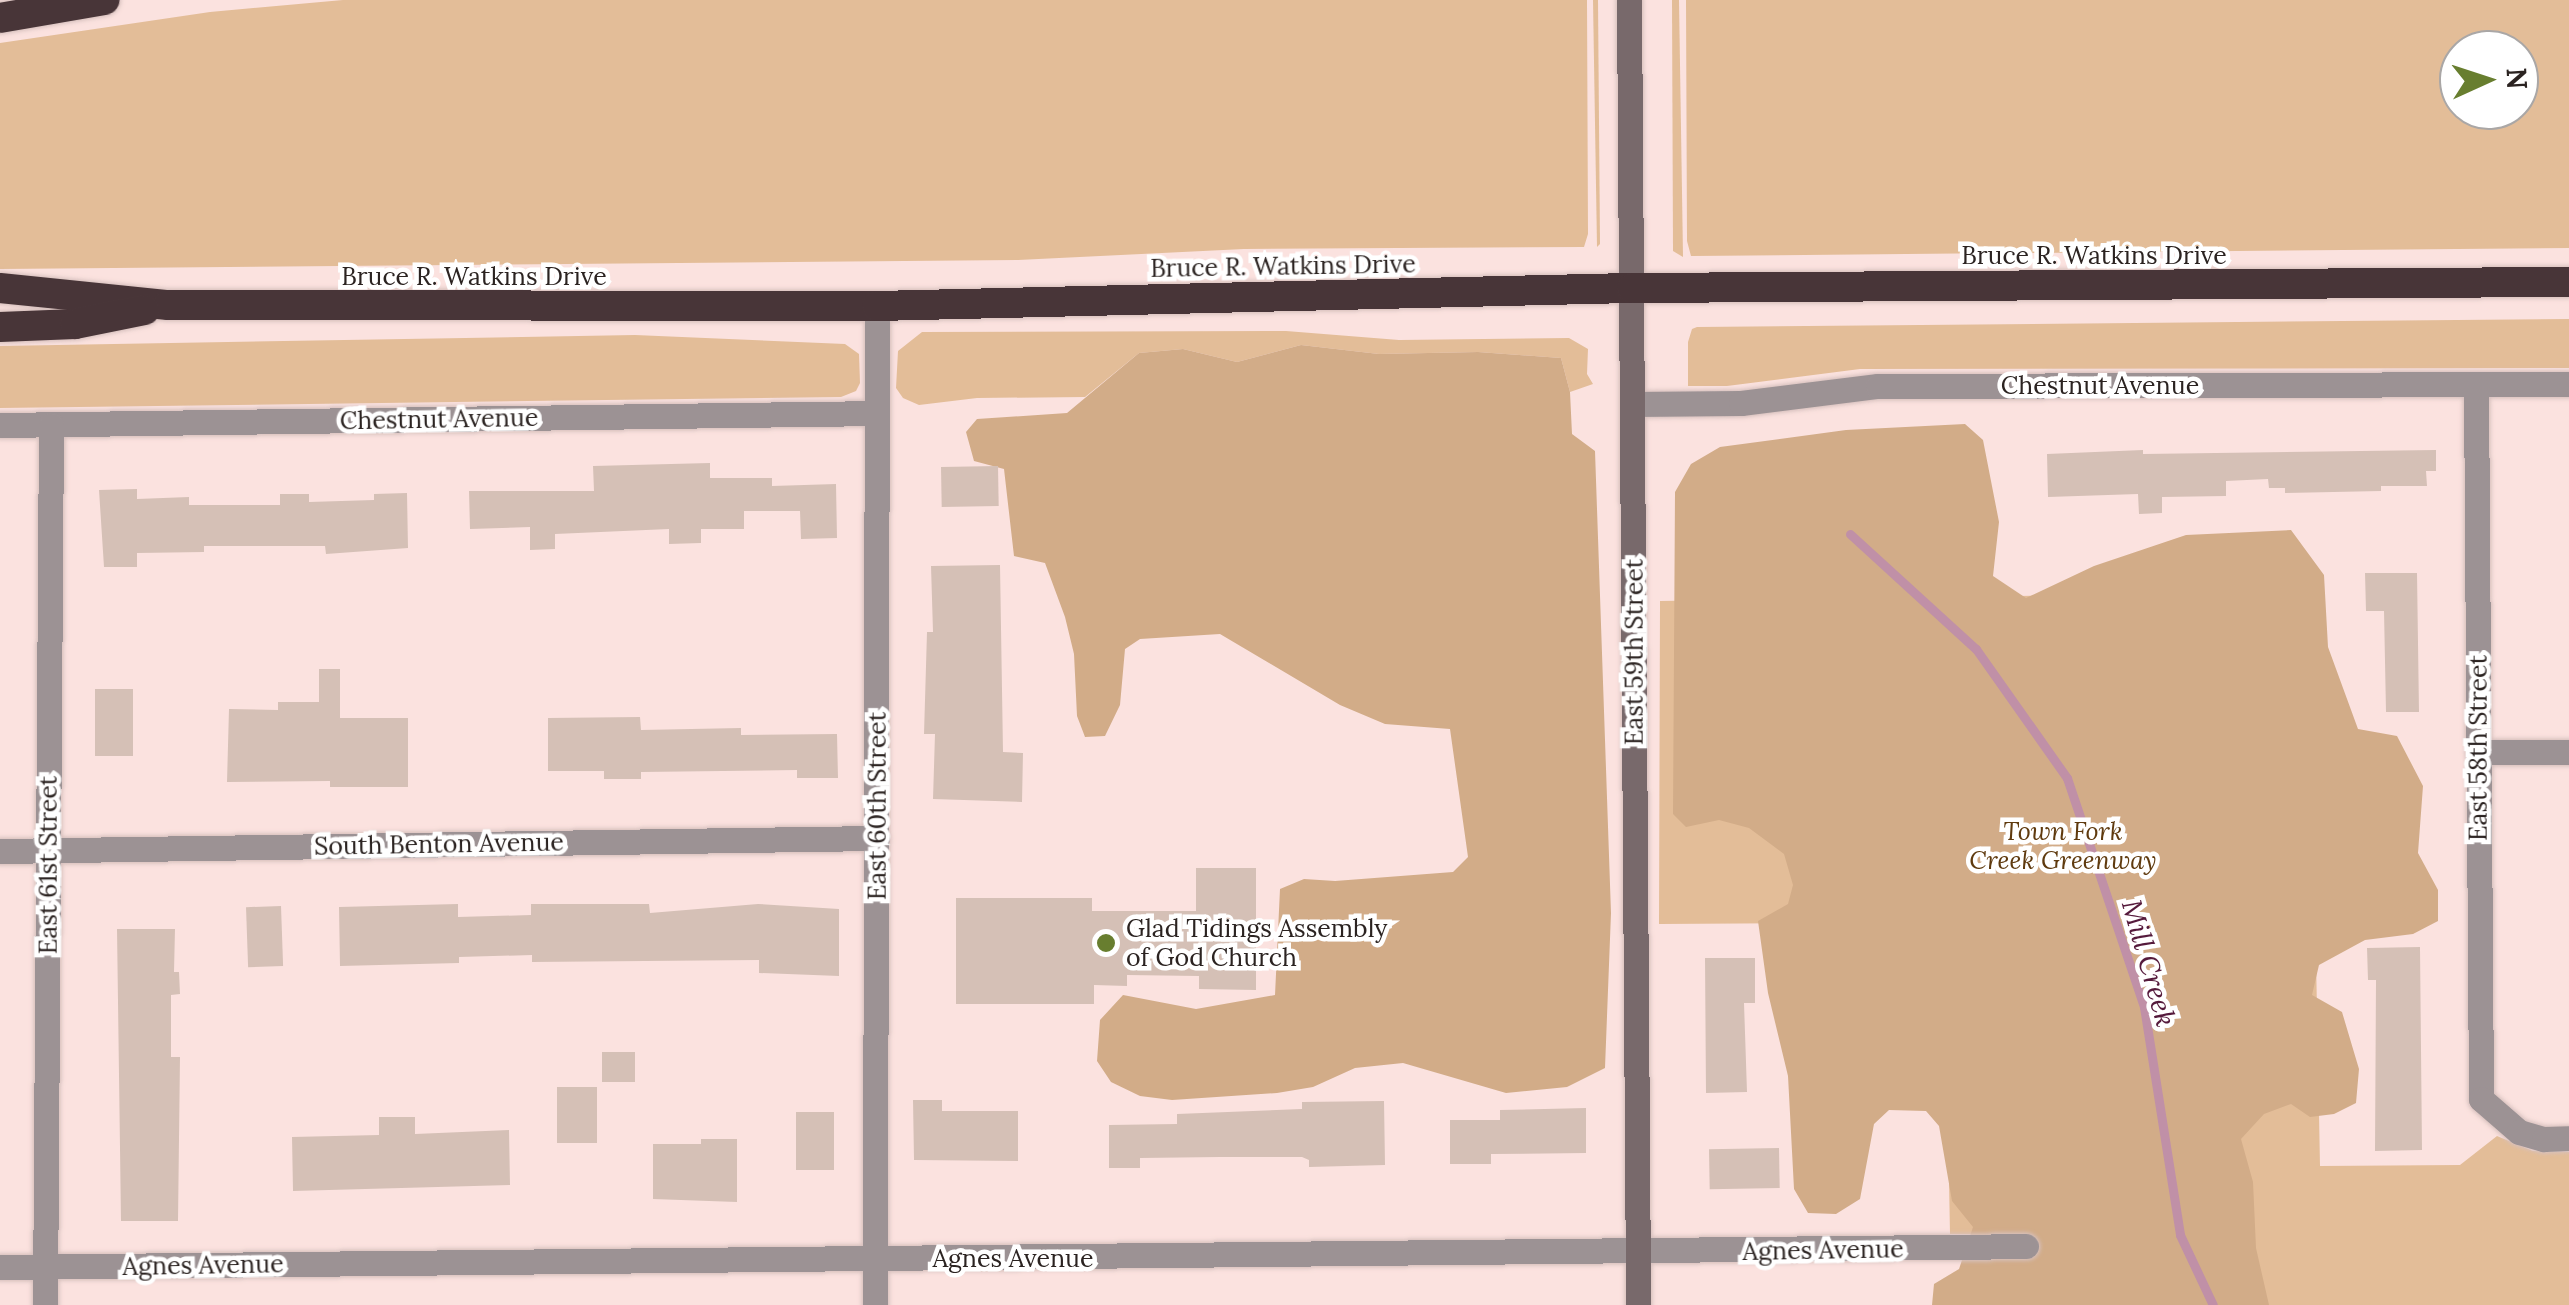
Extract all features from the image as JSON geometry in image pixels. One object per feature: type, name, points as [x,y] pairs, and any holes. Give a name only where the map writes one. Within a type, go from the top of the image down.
[{"type":"highway","points":[[0,18],[104,0]]},
{"type":"highway","name":"Bruce R. Watkins Drive","points":[[0,288],[168,306],[877,306],[1632,288],[2569,282]]},
{"type":"highway","points":[[0,328],[75,324],[168,306]]},
{"type":"street","name":"East 59th Street","points":[[1629,0],[1638,1305]]},
{"type":"street","name":"East 60th Street","points":[[875,1305],[877,306]]},
{"type":"street","name":"East 58th Street","points":[[2476,384],[2481,1099],[2519,1132],[2544,1139],[2569,1138]]},
{"type":"street","name":"Chestnut Avenue","points":[[1633,404],[1741,403],[1878,386],[2569,384]]},
{"type":"street","name":"Chestnut Avenue","points":[[0,426],[878,413]]},
{"type":"street","name":"East 61st Street","points":[[45,1305],[51,425]]},
{"type":"street","points":[[2478,752],[2569,752]]},
{"type":"street","name":"South Benton Avenue","points":[[0,850],[877,838]]},
{"type":"street","name":"Agnes Avenue","points":[[0,1267],[2026,1246]]},
{"type":"green space","points":[[343,0],[1587,0],[1588,234],[1584,247],[1244,249],[1018,260],[0,269],[0,43],[210,12]]},
{"type":"green space","points":[[1593,0],[1598,0],[1597,247]]},
{"type":"green space","points":[[1672,0],[1679,0],[1683,257],[1673,251]]},
{"type":"green space","points":[[1686,0],[2569,0],[2569,248],[1691,256],[1687,241]]},
{"type":"green space","points":[[2569,319],[2569,368],[1860,369],[1727,386],[1688,386],[1688,342],[1692,329],[1697,327]]},
{"type":"green space","points":[[1286,331],[1399,340],[1569,338],[1588,349],[1587,374],[1593,384],[1570,392],[1561,358],[1478,352],[1379,354],[1301,345],[1237,362],[1183,349],[1139,353],[1085,397],[977,398],[919,405],[903,398],[896,388],[898,351],[922,332]]},
{"type":"green space","points":[[635,335],[845,344],[859,354],[860,383],[856,391],[841,397],[0,408],[0,346]]},
{"type":"green space","points":[[1301,345],[1379,354],[1478,352],[1561,358],[1570,392],[1572,434],[1595,451],[1611,913],[1605,1068],[1567,1087],[1506,1093],[1403,1063],[1355,1068],[1313,1087],[1277,1093],[1172,1100],[1140,1096],[1111,1082],[1097,1061],[1100,1020],[1123,995],[1196,1009],[1275,995],[1280,889],[1304,879],[1335,881],[1453,872],[1468,857],[1450,729],[1385,724],[1340,705],[1220,634],[1140,639],[1125,649],[1120,705],[1105,736],[1085,737],[1077,716],[1074,654],[1045,563],[1014,556],[1004,469],[974,461],[966,432],[977,419],[1067,413],[1139,353],[1183,349],[1237,362]]},
{"type":"green space","name":"Town Fork Creek Greenway","points":[[1965,424],[1983,440],[1999,522],[1993,576],[2026,598],[2094,566],[2186,535],[2291,530],[2324,575],[2328,647],[2358,729],[2397,736],[2423,786],[2418,853],[2438,890],[2438,921],[2413,934],[2365,940],[2319,965],[2312,995],[2342,1012],[2359,1069],[2356,1103],[2334,1114],[2310,1117],[2291,1104],[2264,1114],[2241,1139],[2253,1182],[2256,1248],[2269,1305],[1932,1305],[1934,1284],[1959,1269],[1973,1227],[1952,1201],[1939,1126],[1926,1111],[1889,1110],[1874,1124],[1860,1199],[1836,1214],[1808,1213],[1794,1189],[1788,1076],[1768,993],[1758,921],[1788,904],[1793,885],[1784,854],[1749,828],[1719,820],[1686,827],[1673,814],[1675,492],[1691,464],[1720,447],[1846,430]]},
{"type":"green space","name":"Town Fork Creek Greenway","points":[[2309,592],[2320,1166],[2460,1165],[2497,1136],[2533,1151],[2569,1152],[2569,1305],[2106,1305],[2055,1235],[1950,1234],[1947,1074],[1814,923],[1659,924],[1660,601]]},
{"type":"building","points":[[2143,450],[2143,454],[2436,450],[2436,471],[2426,471],[2427,486],[2381,486],[2381,491],[2285,493],[2285,488],[2269,488],[2268,479],[2226,481],[2226,496],[2162,497],[2162,513],[2139,514],[2138,494],[2048,497],[2047,454]]},
{"type":"building","points":[[710,463],[710,478],[772,478],[772,486],[836,484],[837,538],[801,539],[800,511],[744,511],[744,529],[701,529],[701,543],[669,544],[669,529],[555,534],[555,549],[530,550],[530,527],[470,529],[469,491],[594,491],[593,466]]},
{"type":"building","points":[[998,466],[999,506],[942,507],[941,467]]},
{"type":"building","points":[[137,489],[137,499],[189,497],[189,505],[280,505],[280,494],[309,494],[309,502],[374,500],[374,494],[407,493],[408,548],[326,554],[325,546],[204,546],[204,552],[137,553],[137,567],[104,567],[99,490]]},
{"type":"building","points":[[1000,565],[1003,752],[1023,753],[1022,802],[933,799],[935,734],[924,734],[927,632],[933,632],[931,566]]},
{"type":"building","points":[[2365,573],[2417,573],[2419,712],[2386,712],[2384,611],[2366,611]]},
{"type":"building","points":[[319,669],[340,669],[340,718],[408,718],[408,787],[330,787],[330,781],[227,782],[229,709],[278,710],[278,702],[319,702]]},
{"type":"building","points":[[95,689],[133,689],[133,756],[95,756]]},
{"type":"building","points":[[640,717],[641,730],[741,728],[741,735],[837,734],[838,778],[797,778],[797,770],[641,772],[641,779],[604,779],[604,771],[548,771],[548,718]]},
{"type":"building","name":"Glad Tidings Assembly of God Church","points":[[1196,868],[1256,868],[1256,990],[1199,989],[1199,976],[1127,975],[1127,986],[1094,985],[1094,1004],[956,1004],[956,898],[1092,898],[1092,911],[1196,911]]},
{"type":"building","points":[[458,904],[458,917],[531,915],[531,904],[649,904],[650,913],[758,904],[839,909],[839,976],[759,973],[759,960],[532,962],[532,955],[459,957],[459,963],[340,966],[339,907]]},
{"type":"building","points":[[281,906],[283,966],[248,967],[246,907]]},
{"type":"building","points":[[117,929],[175,929],[174,972],[179,972],[180,994],[171,995],[171,1057],[180,1057],[178,1221],[121,1221]]},
{"type":"building","points":[[2420,947],[2422,1150],[2375,1151],[2376,980],[2368,980],[2367,948]]},
{"type":"building","points":[[1705,958],[1755,958],[1755,1003],[1744,1003],[1747,1092],[1706,1093]]},
{"type":"building","points":[[602,1052],[635,1052],[635,1082],[602,1082]]},
{"type":"building","points":[[557,1087],[597,1087],[597,1143],[557,1143]]},
{"type":"building","points":[[913,1100],[942,1100],[942,1111],[1018,1111],[1018,1161],[914,1160]]},
{"type":"building","points":[[1384,1101],[1385,1165],[1309,1167],[1309,1160],[1302,1157],[1220,1157],[1140,1158],[1140,1168],[1109,1168],[1109,1125],[1177,1124],[1177,1114],[1302,1109],[1302,1102]]},
{"type":"building","points":[[1586,1108],[1586,1153],[1491,1154],[1491,1164],[1450,1164],[1450,1120],[1500,1120],[1500,1110]]},
{"type":"building","points":[[796,1112],[834,1112],[834,1170],[796,1170]]},
{"type":"building","points":[[379,1117],[415,1117],[415,1134],[509,1130],[510,1185],[293,1191],[292,1137],[379,1135]]},
{"type":"building","points":[[701,1139],[737,1139],[737,1202],[653,1199],[653,1144],[701,1144]]},
{"type":"building","points":[[1779,1148],[1780,1188],[1710,1189],[1709,1149]]},
{"type":"waterway","name":"Mill Creek","points":[[1850,534],[1976,649],[2067,778],[2144,1007],[2180,1235],[2213,1305]]},
{"type":"place","name":"Glad Tidings Assembly of God Church","points":[[1106,943]]}]
